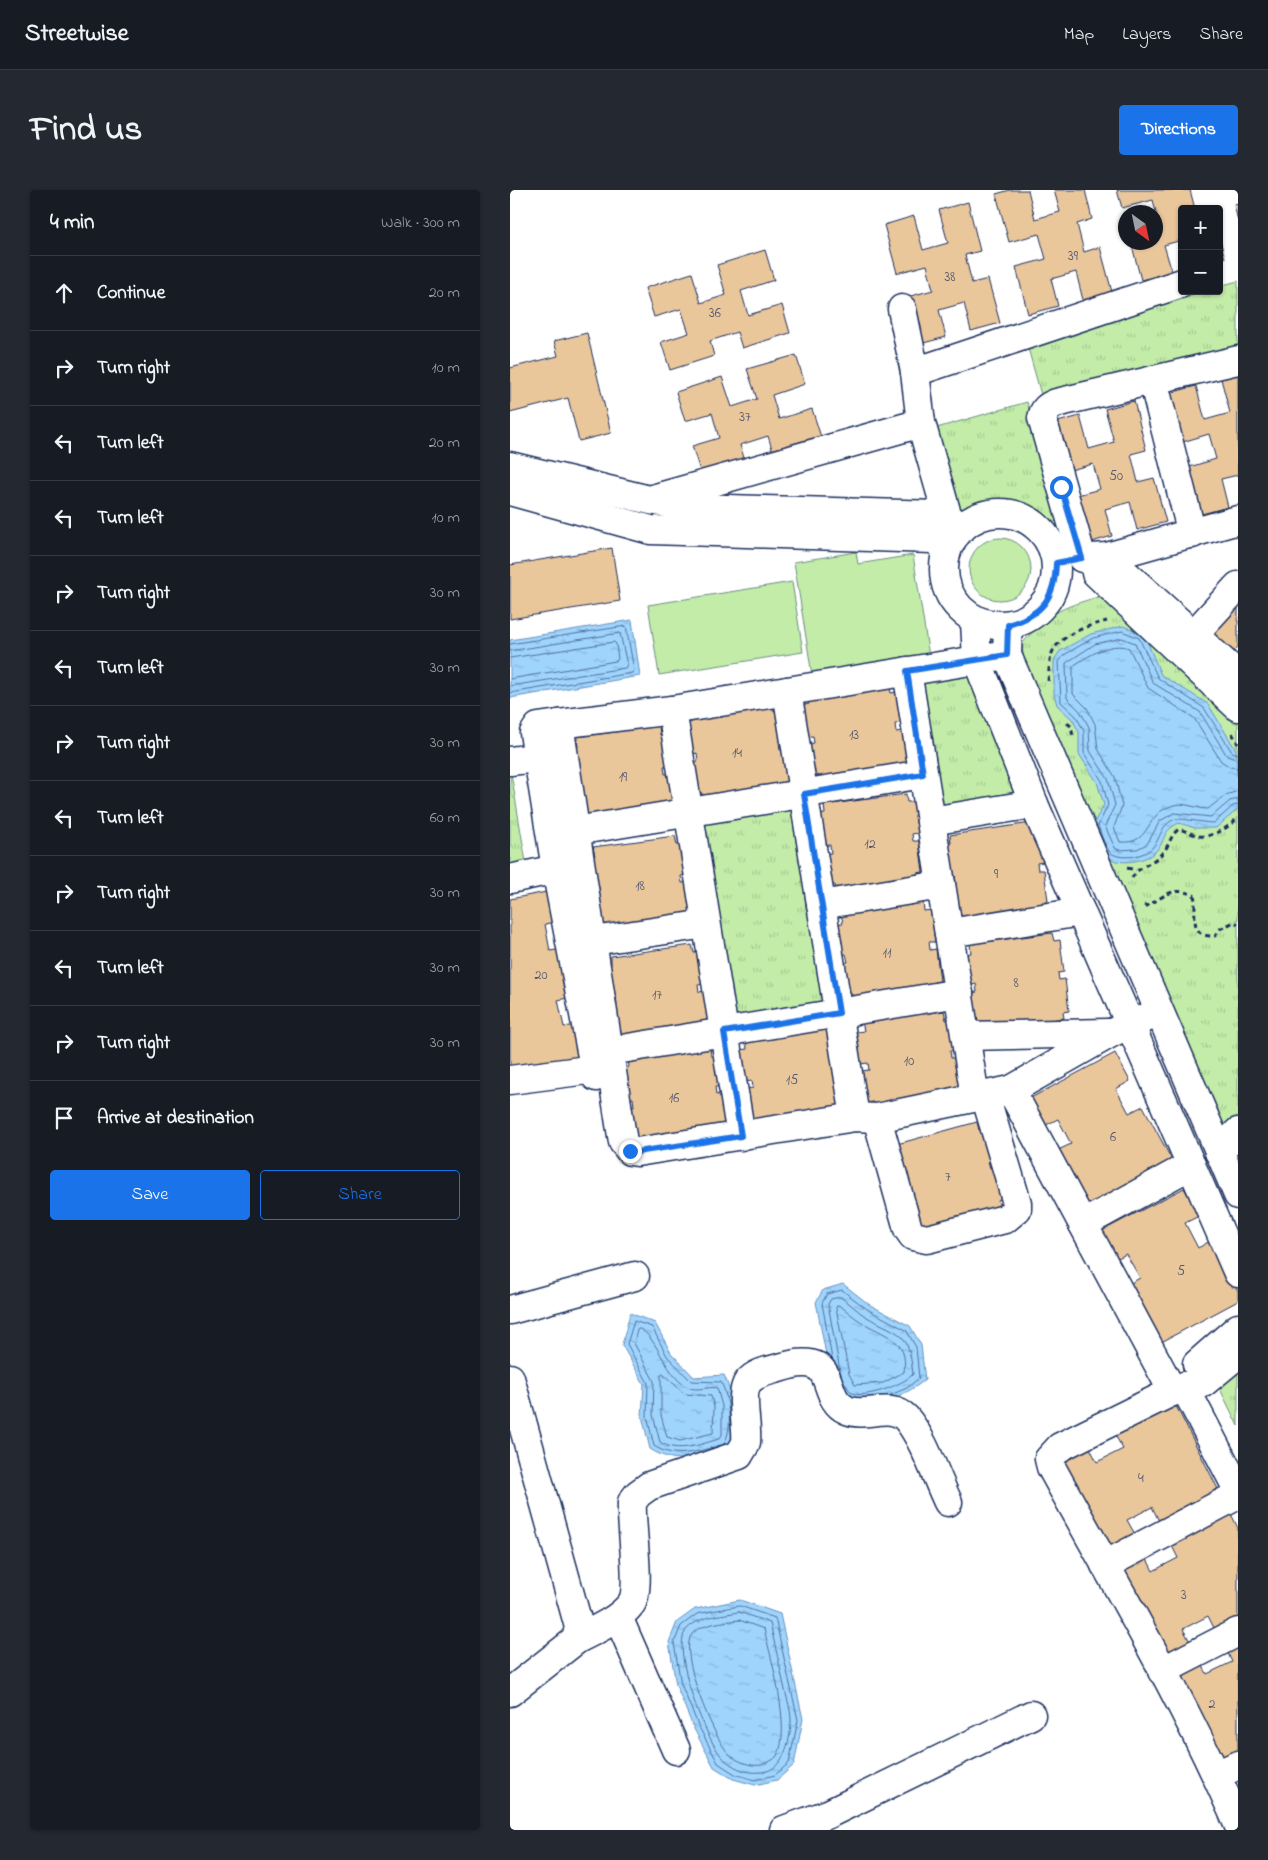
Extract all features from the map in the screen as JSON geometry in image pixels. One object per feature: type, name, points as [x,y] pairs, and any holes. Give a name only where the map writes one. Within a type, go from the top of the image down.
[{"type":"street","points":[[915,372],[1178,284]]},
{"type":"street","points":[[902,309],[915,372],[921,423],[953,530],[943,563],[944,581],[950,597],[961,611],[975,620],[991,625],[1008,625],[1025,620],[1039,610],[1079,568],[1238,520]]},
{"type":"street","points":[[1238,360],[1056,403],[1049,406],[1043,412],[1042,418],[1079,568],[1193,635],[1238,675]]},
{"type":"street","points":[[1153,380],[1192,534]]},
{"type":"street","points":[[650,500],[921,423]]},
{"type":"street","points":[[510,466],[650,500],[694,508],[938,515],[953,530]]},
{"type":"street","points":[[510,491],[651,530],[932,539],[978,517],[995,513],[1013,514],[1029,521],[1042,532],[1052,546],[1079,568],[1234,718]]},
{"type":"street","points":[[1193,635],[1238,586]]},
{"type":"street","points":[[975,620],[977,660],[1034,804],[1081,912],[1121,1029],[1191,1165],[1238,1272]]},
{"type":"street","points":[[1008,625],[1007,655],[1238,1195]]},
{"type":"street","points":[[1007,655],[672,710],[542,725],[536,729],[537,758],[556,869],[626,1147],[630,1151],[637,1152],[866,1117],[1011,1090],[1121,1029],[1159,1011]]},
{"type":"street","points":[[787,691],[839,1013],[866,1117],[908,1229],[913,1236],[927,1239],[1005,1219],[1017,1209],[1017,1203],[980,1096],[966,1036],[907,671]]},
{"type":"street","points":[[672,710],[741,1136]]},
{"type":"street","points":[[559,724],[593,941],[603,1060]]},
{"type":"street","points":[[510,761],[537,758]]},
{"type":"street","points":[[575,831],[923,774]]},
{"type":"street","points":[[931,821],[1034,804]]},
{"type":"street","points":[[510,879],[556,869]]},
{"type":"street","points":[[821,905],[941,885]]},
{"type":"street","points":[[949,933],[1081,912]]},
{"type":"street","points":[[593,941],[706,924]]},
{"type":"street","points":[[510,1080],[724,1032],[959,993]]},
{"type":"street","points":[[966,1036],[1121,1029]]},
{"type":"street","points":[[1011,1090],[1083,1224],[1187,1387],[1238,1490]]},
{"type":"street","points":[[1219,1152],[1238,1132]]},
{"type":"street","points":[[1083,1224],[1191,1165]]},
{"type":"street","points":[[510,1310],[635,1276]]},
{"type":"street","points":[[1187,1387],[1195,1365],[1238,1328]]},
{"type":"street","points":[[1238,1354],[1187,1387],[1060,1446],[1049,1459],[1051,1467],[1162,1671],[1228,1770],[1238,1824]]},
{"type":"street","points":[[510,1692],[576,1640],[618,1617],[632,1603],[636,1589],[632,1502],[648,1486],[739,1455],[746,1443],[745,1393],[748,1383],[758,1374],[786,1366],[811,1363],[819,1367],[840,1406],[849,1411],[895,1411],[904,1416],[913,1428],[948,1502]]},
{"type":"street","points":[[510,1378],[579,1627],[576,1640]]},
{"type":"street","points":[[1187,1387],[1238,1450]]},
{"type":"street","points":[[1105,1565],[1238,1496]]},
{"type":"street","points":[[618,1617],[676,1750]]},
{"type":"street","points":[[1162,1671],[1238,1632]]},
{"type":"street","points":[[784,1830],[828,1814],[1031,1715]]},
{"type":"path","points":[[1048,690],[1053,652],[1058,646],[1084,628],[1110,620]]},
{"type":"path","points":[[1234,718],[1238,744]]},
{"type":"path","points":[[1064,720],[1071,726],[1073,740]]},
{"type":"path","points":[[1128,884],[1136,870],[1164,852],[1174,833],[1179,829],[1200,836],[1208,835],[1219,832],[1238,816]]},
{"type":"path","points":[[1234,821],[1238,824]]},
{"type":"path","points":[[1119,867],[1136,870]]},
{"type":"path","points":[[1140,904],[1147,906],[1167,894],[1182,890],[1194,894],[1196,904],[1193,918],[1197,930],[1208,936],[1215,936],[1220,929],[1234,922],[1238,924]]},
{"type":"green space","points":[[1238,281],[1238,354],[1045,409],[1026,341],[1187,295],[1223,295],[1223,285]]},
{"type":"green space","points":[[1027,402],[1060,520],[1044,526],[1023,513],[1002,509],[976,512],[955,506],[933,429]]},
{"type":"green space","points":[[1000,538],[1012,541],[1022,547],[1028,557],[1031,569],[1028,581],[1022,591],[1012,597],[1000,600],[988,597],[978,591],[972,581],[969,569],[972,557],[978,547],[988,541]]},
{"type":"green space","points":[[856,552],[858,564],[913,555],[929,656],[812,675],[794,562]]},
{"type":"green space","points":[[792,582],[803,652],[659,675],[648,605]]},
{"type":"green space","points":[[1098,597],[1114,603],[1238,719],[1238,1115],[1220,1134],[1025,673],[1022,644],[1039,625],[1064,608]]},
{"type":"green space","points":[[969,666],[1025,798],[934,813],[912,675]]},
{"type":"green space","points":[[510,767],[528,874],[510,877]]},
{"type":"green space","points":[[801,801],[834,1008],[727,1025],[694,819]]},
{"type":"green space","points":[[1238,1370],[1238,1426],[1220,1389]]},
{"type":"water","points":[[632,620],[640,676],[510,698],[510,640]]},
{"type":"water","points":[[1123,626],[1144,634],[1161,675],[1208,704],[1236,750],[1238,809],[1216,828],[1195,828],[1179,823],[1166,833],[1155,852],[1130,862],[1115,861],[1109,858],[1099,844],[1092,826],[1104,805],[1097,782],[1079,754],[1079,732],[1072,719],[1057,705],[1054,694],[1054,660],[1060,651],[1091,634]]},
{"type":"water","points":[[843,1284],[870,1305],[910,1326],[921,1345],[925,1380],[907,1392],[891,1398],[853,1405],[831,1381],[816,1302],[823,1290]]},
{"type":"water","points":[[630,1313],[655,1323],[671,1353],[694,1377],[724,1375],[733,1403],[734,1413],[733,1432],[726,1449],[696,1457],[678,1459],[669,1458],[650,1449],[642,1416],[644,1384],[622,1345]]},
{"type":"water","points":[[740,1600],[780,1614],[803,1719],[794,1765],[777,1780],[755,1785],[733,1779],[714,1767],[693,1727],[676,1685],[669,1642],[677,1622],[695,1609]]},
{"type":"building","points":[[1010,190],[1028,190],[1035,219],[1060,212],[1054,190],[1085,190],[1092,219],[1077,224],[1084,252],[1100,247],[1112,292],[1083,300],[1076,272],[1051,279],[1058,306],[1028,314],[1016,267],[1046,259],[1039,234],[1009,242],[996,194]]},
{"type":"building","points":[[1117,190],[1190,190],[1194,205],[1178,205],[1178,241],[1164,245],[1172,272],[1141,280],[1133,250],[1163,250],[1163,205],[1154,205],[1153,200],[1134,205],[1121,205]]},
{"type":"building","points":[[968,202],[980,251],[965,255],[972,283],[988,279],[1000,323],[971,331],[964,303],[939,310],[946,337],[916,345],[903,298],[933,290],[927,265],[897,273],[884,225],[914,216],[923,250],[948,243],[939,210]]},
{"type":"building","points":[[1238,204],[1238,221],[1234,205]]},
{"type":"building","points":[[765,250],[774,280],[741,291],[748,315],[782,305],[790,333],[742,348],[737,332],[710,341],[714,356],[670,370],[661,342],[689,333],[681,309],[654,317],[645,288],[692,273],[701,303],[726,295],[717,265]]},
{"type":"building","points":[[587,333],[611,433],[579,441],[568,398],[510,413],[510,368],[558,356],[554,341]]},
{"type":"building","points":[[796,355],[805,384],[772,395],[779,419],[812,409],[821,437],[773,452],[768,436],[740,445],[745,461],[701,474],[692,446],[719,438],[712,413],[685,421],[676,392],[722,377],[732,407],[757,399],[747,369]]},
{"type":"building","points":[[1238,375],[1238,475],[1221,479],[1228,507],[1198,515],[1186,468],[1216,459],[1209,434],[1179,443],[1166,394],[1196,386],[1205,420],[1230,413],[1221,379]]},
{"type":"building","points":[[1134,401],[1146,450],[1131,454],[1138,482],[1154,478],[1166,522],[1137,530],[1130,502],[1105,509],[1112,536],[1082,545],[1070,497],[1100,489],[1093,464],[1063,472],[1050,424],[1080,416],[1089,449],[1114,442],[1105,409]]},
{"type":"building","points":[[612,548],[620,601],[510,619],[510,565]]},
{"type":"building","points":[[1238,602],[1238,647],[1227,658],[1205,636]]},
{"type":"building","points":[[889,684],[891,693],[897,692],[901,723],[895,724],[896,732],[902,731],[907,763],[901,764],[901,770],[819,781],[818,775],[811,776],[806,744],[814,743],[813,736],[805,737],[801,706],[809,704],[808,696]]},
{"type":"building","points":[[773,702],[774,711],[781,710],[785,741],[779,742],[780,750],[786,749],[790,781],[784,782],[785,788],[703,799],[702,793],[694,794],[690,762],[698,761],[697,753],[689,755],[685,723],[692,722],[691,713]]},
{"type":"building","points":[[659,726],[660,735],[666,734],[670,765],[664,766],[665,774],[672,773],[676,805],[580,818],[575,786],[583,785],[582,778],[574,779],[570,747],[578,747],[577,737]]},
{"type":"building","points":[[906,794],[907,802],[914,802],[918,833],[912,834],[913,841],[919,841],[923,872],[917,873],[918,880],[836,891],[835,885],[827,886],[823,854],[831,853],[830,845],[822,846],[817,815],[825,814],[824,805]]},
{"type":"building","points":[[1031,823],[1039,831],[1043,862],[1037,863],[1038,870],[1044,870],[1048,901],[1042,902],[1043,909],[961,920],[960,914],[952,915],[948,883],[956,882],[955,875],[947,876],[943,844],[951,843],[950,835]]},
{"type":"building","points":[[675,836],[677,845],[683,844],[687,875],[681,876],[682,883],[688,882],[693,914],[597,928],[592,896],[600,895],[599,887],[591,888],[587,857],[595,856],[593,847]]},
{"type":"building","points":[[557,890],[563,920],[545,924],[550,951],[568,948],[577,996],[558,1000],[564,1027],[582,1024],[587,1055],[510,1069],[510,899]]},
{"type":"building","points":[[923,902],[924,911],[931,910],[935,942],[929,942],[930,950],[936,949],[940,981],[934,982],[935,988],[853,1000],[852,994],[844,995],[840,963],[848,962],[846,954],[839,955],[835,924],[843,923],[841,914]]},
{"type":"building","points":[[1052,933],[1054,941],[1060,940],[1064,972],[1058,973],[1059,980],[1065,979],[1069,1011],[1063,1012],[1064,1018],[982,1030],[973,1025],[969,993],[977,992],[976,984],[968,986],[964,954],[971,953],[970,944]]},
{"type":"building","points":[[692,945],[694,953],[700,952],[704,984],[698,985],[699,992],[705,991],[709,1023],[613,1037],[609,1005],[617,1004],[616,996],[608,997],[604,966],[611,965],[611,956]]},
{"type":"building","points":[[944,1011],[946,1020],[952,1019],[956,1050],[950,1051],[951,1058],[957,1058],[961,1090],[874,1108],[873,1102],[865,1103],[861,1071],[869,1070],[868,1063],[860,1064],[856,1032],[864,1031],[862,1022]]},
{"type":"building","points":[[828,1029],[845,1107],[749,1121],[745,1089],[753,1088],[752,1081],[744,1082],[739,1050],[747,1049],[746,1041]]},
{"type":"building","points":[[710,1047],[711,1056],[717,1055],[722,1086],[715,1087],[716,1095],[722,1093],[727,1125],[630,1139],[626,1107],[634,1106],[633,1098],[625,1100],[621,1068],[629,1067],[628,1058]]},
{"type":"building","points":[[1115,1053],[1130,1081],[1116,1089],[1129,1113],[1143,1106],[1174,1164],[1085,1211],[1054,1152],[1071,1144],[1058,1119],[1042,1127],[1027,1100]]},
{"type":"building","points":[[977,1122],[979,1130],[986,1129],[994,1159],[988,1161],[990,1168],[996,1167],[1004,1198],[998,1200],[1000,1206],[920,1227],[897,1144]]},
{"type":"building","points":[[1184,1188],[1199,1216],[1185,1223],[1198,1248],[1212,1240],[1238,1291],[1238,1301],[1154,1346],[1123,1287],[1140,1278],[1126,1254],[1110,1262],[1096,1234]]},
{"type":"building","points":[[1175,1404],[1220,1493],[1160,1523],[1152,1507],[1127,1520],[1136,1536],[1107,1551],[1062,1462],[1090,1448],[1097,1462],[1123,1449],[1115,1435]]},
{"type":"building","points":[[1231,1514],[1238,1528],[1238,1621],[1216,1632],[1208,1616],[1183,1629],[1192,1645],[1163,1660],[1118,1571],[1146,1557],[1153,1571],[1178,1558],[1171,1544]]},
{"type":"building","points":[[1238,1641],[1238,1753],[1217,1763],[1171,1675],[1200,1660],[1207,1674],[1232,1662],[1225,1647]]},
{"type":"route","points":[[630,1151],[637,1152],[741,1136],[724,1032],[839,1013],[804,794],[923,774],[907,671],[1007,655],[1008,625],[1025,620],[1039,610],[1049,596],[1056,580],[1056,563],[1082,558],[1061,487]]}]
